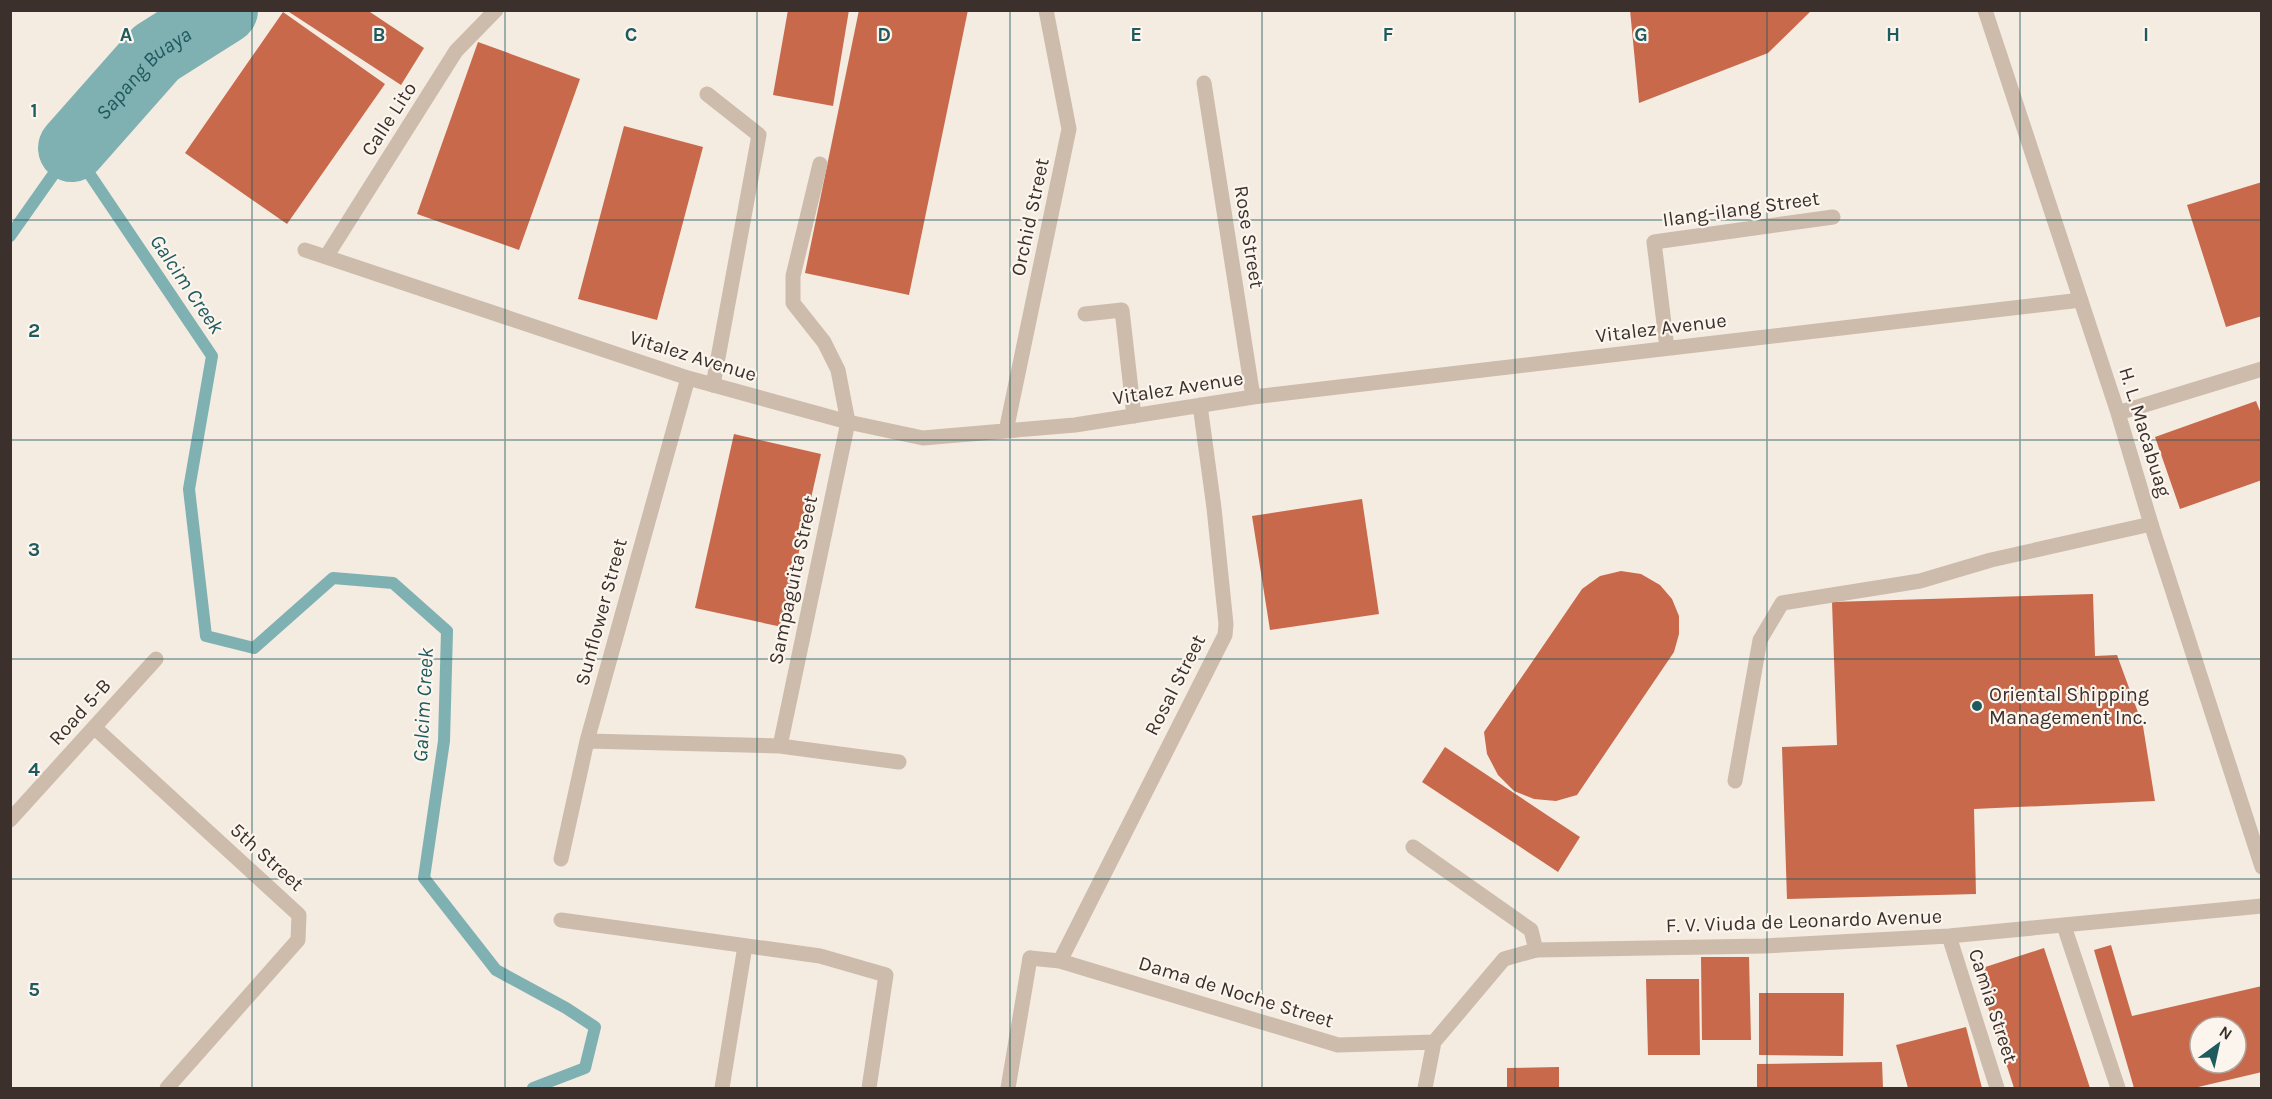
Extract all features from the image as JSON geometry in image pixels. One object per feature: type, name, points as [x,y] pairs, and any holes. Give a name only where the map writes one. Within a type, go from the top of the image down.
[{"type":"street","name":"Calle Lito","points":[[326,257],[456,51],[496,10]]},
{"type":"street","name":"Orchid Street","points":[[1006,431],[1069,129],[1046,10]]},
{"type":"street","name":"H. L. Macabuag","points":[[1985,10],[2118,413],[2151,524],[2262,867]]},
{"type":"street","name":"Rose Street","points":[[1204,83],[1253,397]]},
{"type":"street","points":[[707,94],[759,135],[713,385]]},
{"type":"street","points":[[820,164],[793,276],[793,303],[824,342],[838,370],[848,422]]},
{"type":"street","name":"Ilang-ilang Street","points":[[1667,348],[1654,242],[1833,217]]},
{"type":"street","name":"Vitalez Avenue","points":[[305,250],[688,378],[848,422],[923,438],[1075,425],[1253,397],[2081,300]]},
{"type":"street","points":[[1085,314],[1122,310],[1134,416]]},
{"type":"street","points":[[2118,413],[2262,369]]},
{"type":"street","name":"Sunflower Street","points":[[561,859],[587,741],[688,378]]},
{"type":"street","name":"Rosal Street","points":[[1060,961],[1225,635],[1226,624],[1214,508],[1200,405]]},
{"type":"street","name":"Sampaguita Street","points":[[780,746],[848,422]]},
{"type":"street","points":[[1735,781],[1760,640],[1782,603],[1920,581],[1991,560],[2151,524]]},
{"type":"street","name":"Road 5-B","points":[[10,820],[156,659]]},
{"type":"street","name":"5th Street","points":[[95,728],[299,915],[298,940],[167,1089]]},
{"type":"street","points":[[587,741],[780,746],[899,762]]},
{"type":"street","points":[[1413,847],[1531,930],[1536,950]]},
{"type":"street","name":"F. V. Viuda de Leonardo Avenue","points":[[1425,1089],[1434,1042],[1504,959],[1536,950],[1764,946],[1949,936],[2262,906]]},
{"type":"street","points":[[561,920],[820,956],[886,975],[869,1089]]},
{"type":"street","points":[[2064,926],[2118,1089]]},
{"type":"street","name":"Camia Street","points":[[1949,936],[1997,1089]]},
{"type":"street","points":[[722,1089],[745,946]]},
{"type":"street","name":"Dama de Noche Street","points":[[1008,1089],[1030,958],[1060,961],[1338,1045],[1434,1042]]},
{"type":"building","points":[[286,10],[367,10],[424,48],[401,85]]},
{"type":"building","points":[[788,10],[849,10],[833,106],[773,95]]},
{"type":"building","points":[[859,10],[968,10],[909,295],[805,273]]},
{"type":"building","points":[[1630,10],[1812,10],[1768,53],[1639,103]]},
{"type":"building","points":[[283,12],[385,84],[287,224],[185,153]]},
{"type":"building","points":[[478,42],[580,79],[519,250],[417,214]]},
{"type":"building","points":[[624,126],[703,147],[657,320],[578,299]]},
{"type":"building","points":[[2262,182],[2262,316],[2226,327],[2187,205]]},
{"type":"building","points":[[2256,401],[2262,416],[2262,480],[2180,509],[2155,437]]},
{"type":"building","points":[[734,434],[821,454],[782,627],[695,608]]},
{"type":"building","points":[[1362,499],[1379,614],[1270,630],[1252,516]]},
{"type":"building","points":[[1621,571],[1641,574],[1660,585],[1672,599],[1679,616],[1679,634],[1674,652],[1577,795],[1556,801],[1534,799],[1514,791],[1498,775],[1487,754],[1484,732],[1582,589],[1600,576]]},
{"type":"building","points":[[2093,594],[2095,656],[2117,655],[2143,726],[2155,801],[1974,809],[1976,894],[1787,899],[1782,747],[1837,745],[1832,602]]},
{"type":"building","points":[[1445,747],[1580,837],[1558,872],[1422,782]]},
{"type":"building","points":[[2111,945],[2132,1016],[2262,986],[2262,1072],[2194,1088],[2134,1088],[2094,950]]},
{"type":"building","points":[[2044,948],[2090,1088],[2014,1088],[1976,970]]},
{"type":"building","points":[[1701,957],[1749,957],[1751,1040],[1702,1040]]},
{"type":"building","points":[[1646,979],[1699,979],[1700,1055],[1648,1055]]},
{"type":"building","points":[[1759,993],[1844,993],[1843,1056],[1759,1055]]},
{"type":"building","points":[[1966,1027],[1982,1088],[1908,1088],[1896,1045]]},
{"type":"building","points":[[1882,1062],[1883,1088],[1757,1088],[1757,1064]]},
{"type":"building","points":[[1559,1067],[1559,1088],[1507,1088],[1507,1068]]},
{"type":"waterway","name":"Sapang Buaya","points":[[72,148],[156,53],[224,10]]},
{"type":"waterway","name":"Galcim Creek","points":[[10,236],[72,148],[212,356],[189,489],[206,636],[254,648],[333,578],[393,583],[447,631],[444,741],[424,878],[496,970],[566,1008],[595,1027],[585,1068],[533,1088]]},
{"type":"place","name":"Oriental Shipping Management Inc.","points":[[1977,706]]}]
